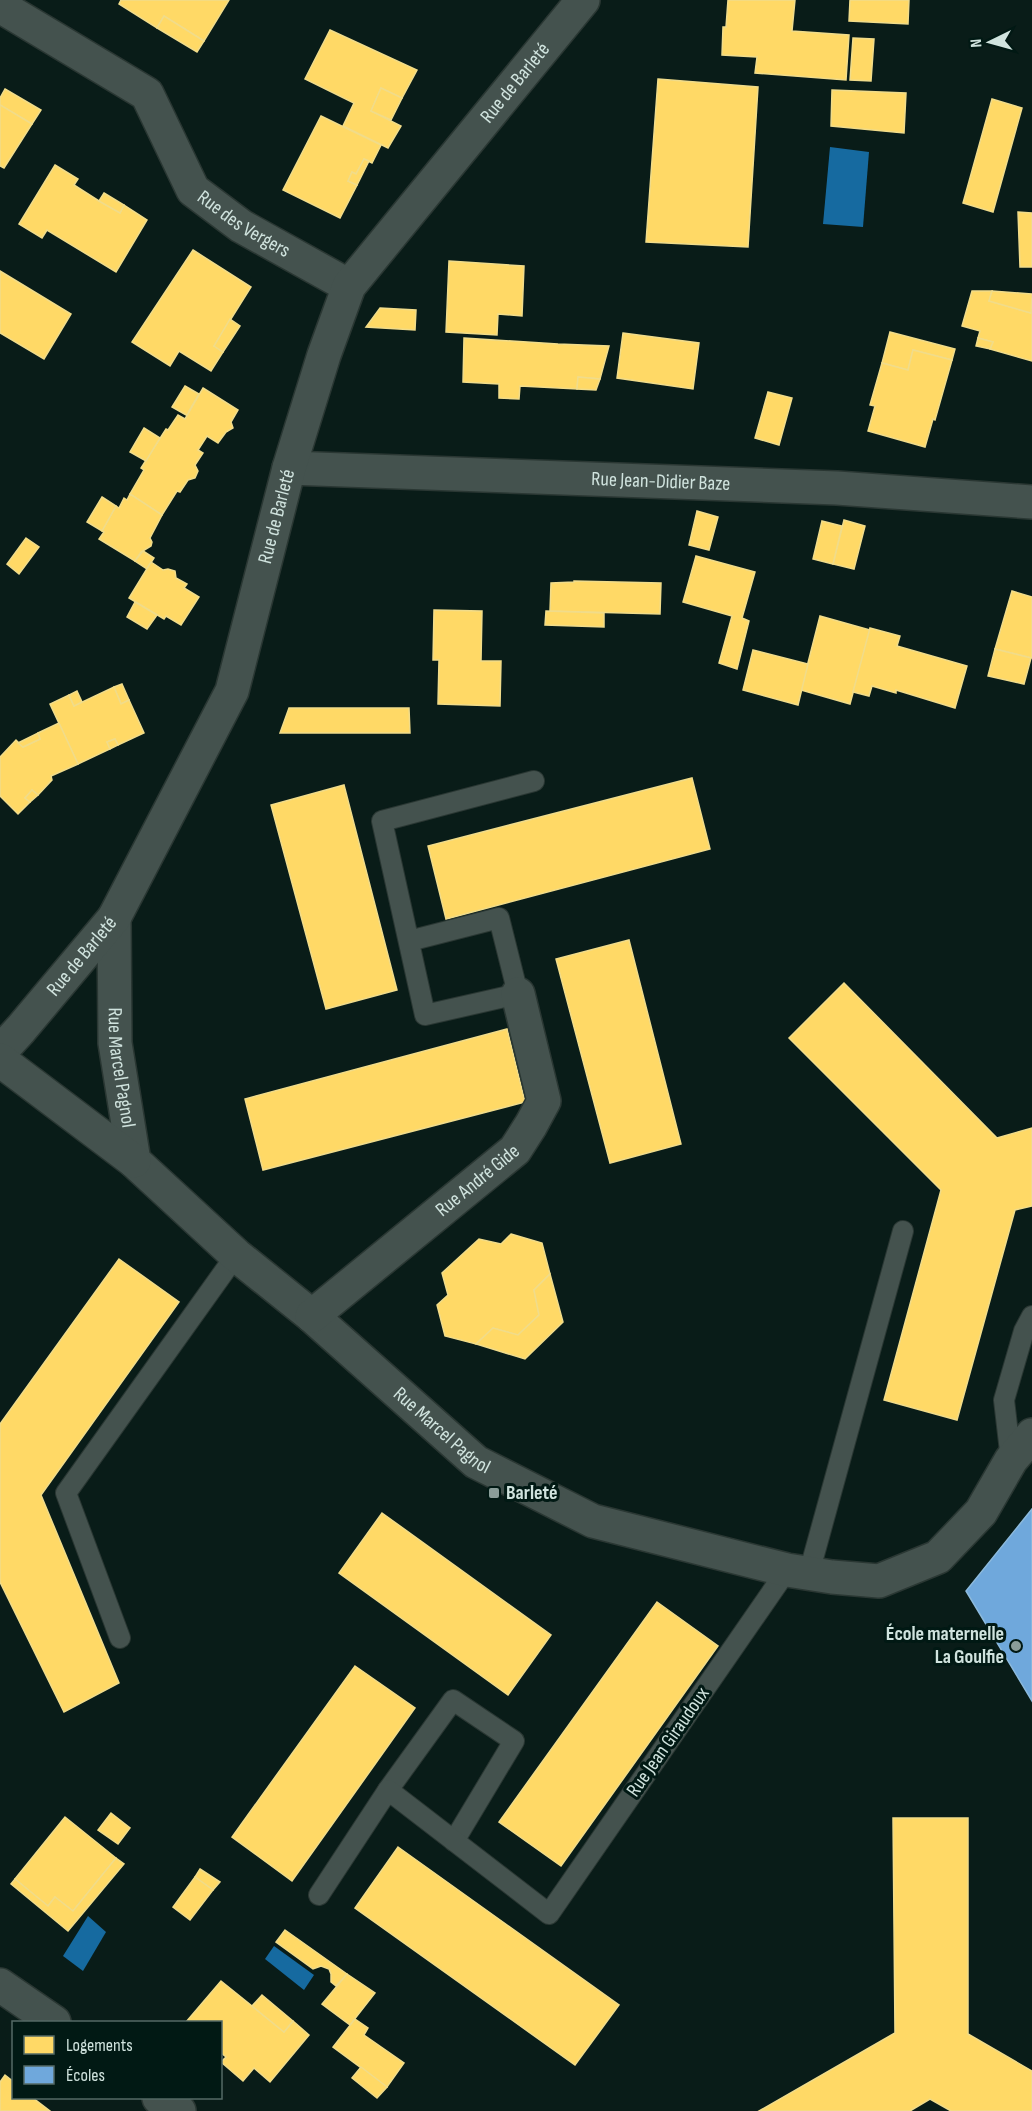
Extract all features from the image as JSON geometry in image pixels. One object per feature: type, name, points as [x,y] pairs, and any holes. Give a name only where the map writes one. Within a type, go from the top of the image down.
[{"type":"street","name":"Rue de Barleté","points":[[7,1030],[114,918],[232,691],[289,468],[324,355],[349,286],[583,0]]},
{"type":"street","name":"Rue des Vergers","points":[[0,6],[147,94],[193,190],[241,226],[349,286]]},
{"type":"street","name":"Rue Jean-Didier Baze","points":[[289,468],[837,488],[1032,502]]},
{"type":"street","name":"Rue Marcel Pagnol","points":[[114,918],[115,1043],[134,1161],[236,1255],[312,1316],[476,1462],[593,1521],[798,1571],[879,1581],[938,1557],[981,1512],[1011,1460],[1032,1435]]},
{"type":"street","name":"Rue André Gide","points":[[312,1316],[515,1150],[531,1125],[544,1101],[518,994]]},
{"type":"street","points":[[0,1060],[134,1161]]},
{"type":"street","points":[[0,1984],[53,2021]]},
{"type":"street","points":[[162,2099],[178,2111]]},
{"type":"lane","points":[[409,941],[499,918],[518,994],[425,1015],[382,821],[534,781]]},
{"type":"lane","name":"Rue Jean Giraudoux","points":[[454,1841],[549,1914],[798,1571],[903,1231]]},
{"type":"lane","points":[[120,1638],[66,1493],[236,1255]]},
{"type":"lane","points":[[1011,1460],[1004,1400],[1024,1331],[1032,1317]]},
{"type":"lane","points":[[319,1895],[388,1790],[453,1700],[514,1741],[454,1841],[388,1790]]},
{"type":"water","points":[[830,147],[869,152],[863,227],[823,224]]},
{"type":"water","points":[[88,1916],[106,1932],[83,1971],[63,1956]]},
{"type":"water","points":[[274,1946],[314,1975],[304,1990],[265,1959]]},
{"type":"building: Logements","points":[[121,0],[229,0],[204,41],[164,16],[157,28],[119,4]]},
{"type":"building: Logements","points":[[728,0],[795,0],[792,31],[849,35],[846,80],[755,73],[757,57],[722,55],[723,27],[726,27]]},
{"type":"building: Logements","points":[[850,0],[909,0],[908,24],[849,21]]},
{"type":"building: Logements","points":[[164,16],[204,41],[197,52],[157,28]]},
{"type":"building: Logements","points":[[330,30],[417,70],[402,98],[381,88],[371,111],[401,126],[388,148],[343,126],[354,103],[305,79]]},
{"type":"building: Logements","points":[[853,38],[874,39],[871,81],[850,80]]},
{"type":"building: Logements","points":[[658,79],[758,87],[748,247],[646,242]]},
{"type":"building: Logements","points":[[381,88],[402,98],[391,120],[371,111]]},
{"type":"building: Logements","points":[[5,89],[41,110],[32,124],[0,105],[0,98]]},
{"type":"building: Logements","points":[[832,90],[906,93],[904,133],[831,126]]},
{"type":"building: Logements","points":[[992,99],[1022,108],[993,212],[963,203]]},
{"type":"building: Logements","points":[[0,105],[32,124],[4,168],[0,166]]},
{"type":"building: Logements","points":[[321,116],[381,145],[372,163],[364,159],[356,174],[352,172],[348,181],[357,185],[340,218],[283,190]]},
{"type":"building: Logements","points":[[364,159],[369,161],[357,185],[348,181],[352,172],[356,174]]},
{"type":"building: Logements","points":[[55,165],[78,179],[74,185],[99,201],[120,213],[124,205],[147,220],[116,272],[47,230],[42,238],[19,224]]},
{"type":"building: Logements","points":[[104,193],[124,205],[120,213],[99,201]]},
{"type":"building: Logements","points":[[1018,212],[1032,213],[1032,267],[1020,267]]},
{"type":"building: Logements","points":[[193,250],[251,287],[214,346],[223,352],[211,371],[179,351],[170,366],[132,342]]},
{"type":"building: Logements","points":[[449,261],[524,266],[522,316],[498,314],[497,335],[446,332]]},
{"type":"building: Logements","points":[[0,271],[71,314],[44,359],[0,333]]},
{"type":"building: Logements","points":[[972,291],[992,291],[989,301],[1031,313],[1032,309],[1032,361],[990,349],[993,342],[978,338],[980,331],[962,326]]},
{"type":"building: Logements","points":[[992,291],[1032,294],[1031,313],[989,301]]},
{"type":"building: Logements","points":[[380,308],[416,310],[415,330],[366,327]]},
{"type":"building: Logements","points":[[230,319],[240,326],[223,352],[214,346]]},
{"type":"building: Logements","points":[[890,332],[955,349],[952,360],[913,350],[908,370],[882,363]]},
{"type":"building: Logements","points":[[623,333],[699,343],[693,389],[617,378]]},
{"type":"building: Logements","points":[[464,338],[609,346],[600,379],[578,377],[577,389],[520,386],[519,399],[499,398],[499,384],[463,382]]},
{"type":"building: Logements","points":[[978,338],[993,342],[990,349],[976,346]]},
{"type":"building: Logements","points":[[913,350],[952,360],[925,447],[868,431],[875,406],[870,405],[882,363],[908,370]]},
{"type":"building: Logements","points":[[578,377],[600,379],[596,390],[577,389]]},
{"type":"building: Logements","points":[[185,386],[199,394],[188,416],[172,407]]},
{"type":"building: Logements","points":[[203,388],[238,410],[231,422],[233,428],[226,432],[218,443],[207,436],[198,450],[203,453],[195,465],[198,471],[195,478],[188,480],[180,492],[177,491],[162,515],[130,494],[144,470],[141,468],[166,429],[168,430],[178,415],[185,419]]},
{"type":"building: Logements","points":[[768,392],[792,398],[779,445],[755,438]]},
{"type":"building: Logements","points":[[144,428],[160,438],[146,461],[130,452]]},
{"type":"building: Logements","points":[[130,494],[162,515],[150,538],[151,546],[141,552],[135,561],[99,539],[116,506],[119,508],[124,498],[127,500]]},
{"type":"building: Logements","points":[[102,497],[116,506],[102,531],[87,522]]},
{"type":"building: Logements","points":[[697,511],[718,517],[709,550],[689,545]]},
{"type":"building: Logements","points":[[844,520],[865,526],[854,569],[833,564]]},
{"type":"building: Logements","points":[[822,521],[842,526],[833,564],[813,559]]},
{"type":"building: Logements","points":[[26,538],[39,547],[19,574],[7,564]]},
{"type":"building: Logements","points":[[143,551],[154,558],[147,569],[135,561]]},
{"type":"building: Logements","points":[[696,556],[755,572],[742,618],[749,621],[737,669],[719,663],[732,616],[683,602]]},
{"type":"building: Logements","points":[[151,562],[163,570],[175,571],[176,578],[187,584],[184,588],[199,597],[181,625],[166,616],[164,619],[129,598]]},
{"type":"building: Logements","points":[[574,581],[661,583],[660,614],[550,611],[551,583]]},
{"type":"building: Logements","points":[[1012,591],[1032,597],[1032,658],[995,649]]},
{"type":"building: Logements","points":[[135,602],[157,615],[147,629],[127,617]]},
{"type":"building: Logements","points":[[434,610],[482,611],[481,661],[501,661],[500,706],[438,704],[439,660],[433,660]]},
{"type":"building: Logements","points":[[546,611],[604,613],[604,627],[545,625]]},
{"type":"building: Logements","points":[[820,616],[870,630],[850,704],[801,690]]},
{"type":"building: Logements","points":[[870,628],[900,636],[897,646],[967,666],[955,708],[896,690],[896,693],[872,686],[869,696],[853,692]]},
{"type":"building: Logements","points":[[995,649],[1031,658],[1024,684],[988,676]]},
{"type":"building: Logements","points":[[753,650],[808,664],[798,705],[743,690]]},
{"type":"building: Logements","points":[[122,684],[129,700],[121,704],[114,687]]},
{"type":"building: Logements","points":[[114,687],[121,704],[129,700],[144,733],[118,745],[115,739],[107,742],[110,749],[78,764],[50,704],[69,695],[74,706]]},
{"type":"building: Logements","points":[[77,691],[82,702],[74,706],[69,695]]},
{"type":"building: Logements","points":[[289,708],[409,708],[410,733],[280,733]]},
{"type":"building: Logements","points":[[59,723],[78,764],[51,776],[52,780],[38,795],[32,790],[25,798],[30,802],[18,814],[0,796],[0,757],[16,740],[23,747],[40,739],[38,733]]},
{"type":"building: Logements","points":[[38,733],[40,739],[23,747],[18,743]]},
{"type":"building: Logements","points":[[115,739],[118,745],[110,749],[107,742]]},
{"type":"building: Logements","points":[[692,778],[710,849],[446,919],[428,846]]},
{"type":"building: Logements","points":[[344,785],[397,990],[326,1009],[271,805]]},
{"type":"building: Logements","points":[[32,790],[38,795],[30,802],[25,798]]},
{"type":"building: Logements","points":[[629,940],[681,1144],[610,1163],[556,959]]},
{"type":"building: Logements","points":[[844,983],[997,1138],[1032,1128],[1032,1206],[1015,1210],[957,1420],[884,1400],[941,1190],[789,1038]]},
{"type":"building: Logements","points":[[507,1029],[525,1102],[263,1170],[245,1099]]},
{"type":"building: Logements","points":[[511,1234],[542,1243],[550,1274],[534,1290],[539,1315],[518,1335],[493,1328],[476,1344],[445,1336],[437,1305],[448,1295],[442,1273],[479,1239],[501,1244]]},
{"type":"building: Logements","points":[[119,1259],[179,1302],[41,1495],[119,1683],[64,1712],[0,1582],[0,1424]]},
{"type":"building: Logements","points":[[550,1274],[563,1322],[525,1359],[476,1344],[493,1328],[518,1335],[539,1315],[534,1290]]},
{"type":"building: Logements","points":[[382,1513],[551,1635],[508,1695],[339,1573]]},
{"type":"building: Logements","points":[[657,1602],[718,1646],[561,1866],[499,1822]]},
{"type":"building: Logements","points":[[355,1666],[415,1708],[292,1881],[232,1837]]},
{"type":"building: Logements","points":[[111,1813],[130,1828],[118,1844],[98,1830]]},
{"type":"building: Logements","points":[[65,1817],[116,1858],[73,1911],[55,1897],[48,1906],[15,1879]]},
{"type":"building: Logements","points":[[893,1818],[968,1818],[968,2034],[1032,2071],[1032,2111],[951,2111],[930,2099],[910,2111],[759,2111],[895,2033]]},
{"type":"building: Logements","points":[[398,1847],[619,2005],[575,2065],[355,1908]]},
{"type":"building: Logements","points":[[116,1858],[124,1864],[68,1931],[11,1884],[15,1879],[48,1906],[55,1897],[73,1911]]},
{"type":"building: Logements","points":[[200,1869],[220,1882],[213,1890],[195,1877]]},
{"type":"building: Logements","points":[[195,1877],[213,1890],[190,1920],[173,1907]]},
{"type":"building: Logements","points":[[285,1930],[347,1974],[336,1986],[331,1982],[329,1969],[321,1966],[313,1969],[276,1942]]},
{"type":"building: Logements","points":[[347,1974],[375,1993],[350,2025],[322,2004]]},
{"type":"building: Logements","points":[[221,1981],[284,2032],[293,2021],[309,2035],[270,2082],[254,2068],[243,2081],[222,2063],[226,2057],[222,2054],[222,2021],[187,2021]]},
{"type":"building: Logements","points":[[262,1995],[293,2021],[284,2032],[252,2006]]},
{"type":"building: Logements","points":[[355,2019],[368,2028],[364,2035],[404,2063],[387,2087],[333,2047]]},
{"type":"building: Logements","points":[[361,2067],[387,2087],[377,2098],[352,2078]]},
{"type":"building: Logements","points":[[5,2075],[12,2080],[12,2099],[34,2099],[50,2111],[0,2111],[0,2082]]},
{"type":"building: Écoles","name":"École maternelle La Goulfie","points":[[1032,1509],[1032,1701],[966,1591]]},
{"type":"place","name":"Barleté","points":[[494,1493]]},
{"type":"place","name":"École maternelle La Goulfie","points":[[1016,1646]]}]
